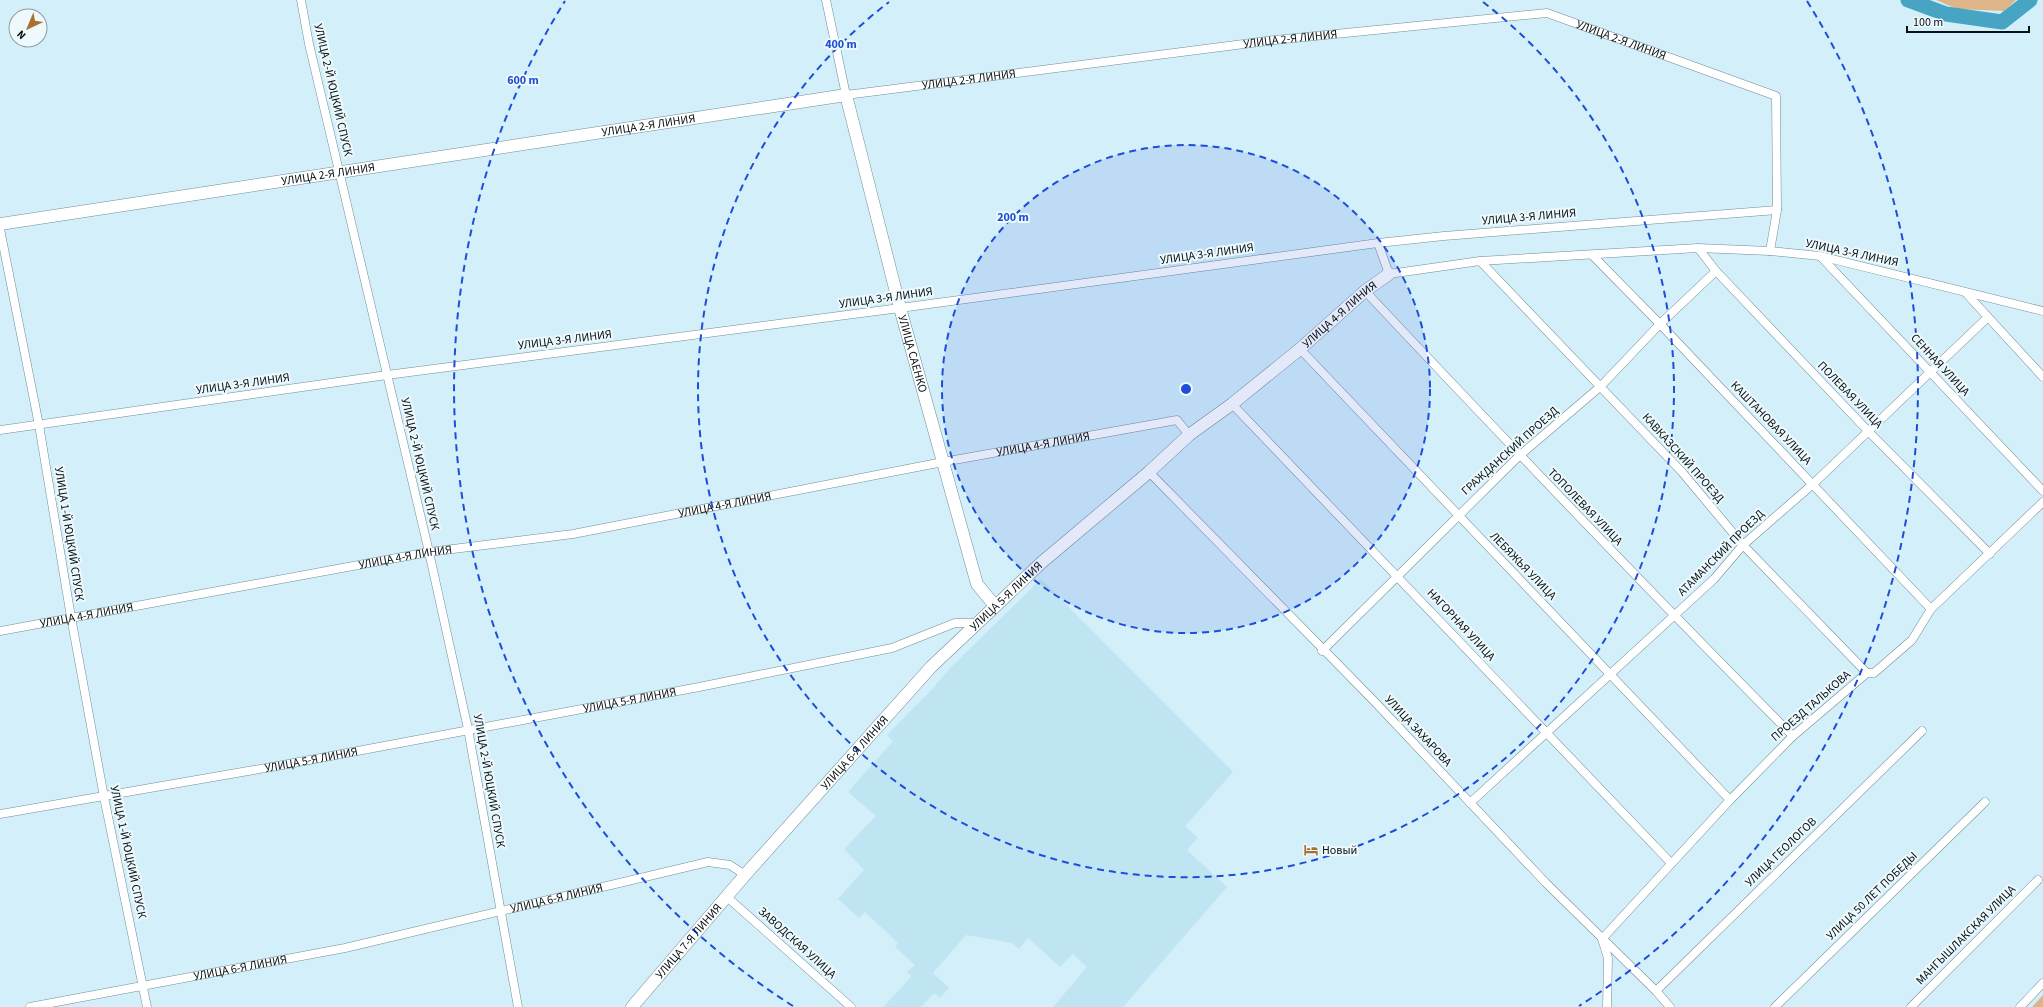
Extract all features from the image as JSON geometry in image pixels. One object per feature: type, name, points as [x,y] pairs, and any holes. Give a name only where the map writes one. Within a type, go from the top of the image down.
[{"type":"street","name":"УЛИЦА 2-Й ЮЦКИЙ СПУСК","points":[[301,0],[309,44],[429,552],[468,729],[518,1007]]},
{"type":"street","points":[[826,0],[846,95]]},
{"type":"street","name":"УЛИЦА 2-Я ЛИНИЯ","points":[[0,224],[846,95],[1275,40],[1547,13],[1776,96],[1777,210],[1770,251]]},
{"type":"street","name":"УЛИЦА САЕНКО","points":[[846,95],[900,308],[977,584],[995,606]]},
{"type":"street","name":"УЛИЦА 3-Я ЛИНИЯ","points":[[0,430],[387,375],[900,308],[1378,243],[1460,235],[1777,210]]},
{"type":"street","name":"УЛИЦА 1-Й ЮЦКИЙ СПУСК","points":[[0,229],[39,425],[71,617],[104,797],[144,986],[147,1007]]},
{"type":"street","points":[[1378,243],[1389,274]]},
{"type":"street","name":"УЛИЦА 3-Я ЛИНИЯ","points":[[1389,274],[1480,261],[1698,248],[1770,251],[1820,256],[2043,311]]},
{"type":"street","name":"ПОЛЕВАЯ УЛИЦА","points":[[1698,248],[1716,271],[1867,430],[1990,554]]},
{"type":"street","name":"КАШТАНОВАЯ УЛИЦА","points":[[1592,255],[1660,324],[1931,609]]},
{"type":"street","name":"СЕННАЯ УЛИЦА","points":[[1820,256],[2043,491]]},
{"type":"street","name":"КАВКАЗСКИЙ ПРОЕЗД","points":[[1480,261],[1682,472],[1743,545],[1867,673]]},
{"type":"street","name":"ГРАЖДАНСКИЙ ПРОЕЗД","points":[[1322,651],[1519,456],[1601,386],[1660,324],[1716,271]]},
{"type":"street","name":"УЛИЦА 4-Я ЛИНИЯ","points":[[0,631],[429,552],[573,534],[943,462],[1177,420],[1189,435],[1232,404],[1300,349],[1365,291],[1389,274]]},
{"type":"street","name":"ТОПОЛЕВАЯ УЛИЦА","points":[[1365,291],[1519,456],[1673,616],[1792,736]]},
{"type":"street","points":[[1965,292],[1987,318],[2043,377]]},
{"type":"street","name":"АТАМАНСКИЙ ПРОЕЗД","points":[[1470,803],[1714,579],[1743,545],[1812,484],[1867,430],[1930,373],[1987,318]]},
{"type":"street","name":"ЛЕБЯЖЬЯ УЛИЦА","points":[[1300,349],[1730,800]]},
{"type":"street","name":"НАГОРНАЯ УЛИЦА","points":[[1232,404],[1671,863]]},
{"type":"street","name":"УЛИЦА 5-Я ЛИНИЯ","points":[[0,814],[104,797],[699,687],[892,648],[955,624],[977,623],[1041,563],[1149,472],[1189,435]]},
{"type":"street","name":"УЛИЦА ЗАХАРОВА","points":[[1149,472],[1322,651],[1373,700],[1546,883],[1656,991],[1670,1007]]},
{"type":"street","name":"ПРОЕЗД ТАЛЬКОВА","points":[[1602,939],[1671,863],[1792,736],[1867,673],[1874,673],[1912,640],[1931,609],[2043,502]]},
{"type":"street","name":"УЛИЦА 6-Я ЛИНИЯ","points":[[30,1007],[344,948],[708,862],[730,865],[745,875],[931,667],[977,623]]},
{"type":"street","name":"УЛИЦА ГЕОЛОГОВ","points":[[1656,991],[1922,731]]},
{"type":"street","name":"УЛИЦА 50 ЛЕТ ПОБЕДЫ","points":[[1776,1007],[1985,802]]},
{"type":"street","name":"УЛИЦА 7-Я ЛИНИЯ","points":[[632,1007],[745,875]]},
{"type":"street","name":"МАНГЫШЛАКСКАЯ УЛИЦА","points":[[1911,1007],[2038,880]]},
{"type":"street","name":"ЗАВОДСКАЯ УЛИЦА","points":[[727,896],[851,1007]]},
{"type":"street","points":[[1602,939],[1608,958],[1607,1007]]},
{"type":"street","points":[[2020,1007],[2043,983]]},
{"type":"shaded area","points":[[1936,0],[2016,0],[2004,11],[1957,9]]},
{"type":"shaded area","points":[[1041,579],[1233,772],[1185,826],[1198,838],[1187,850],[1227,887],[1123,1007],[1053,1007],[1087,967],[1073,954],[1060,967],[1028,938],[1019,949],[1012,943],[966,935],[933,973],[949,988],[940,998],[934,993],[921,1007],[883,1007],[912,976],[907,972],[915,965],[895,947],[898,943],[865,912],[859,918],[838,899],[864,870],[844,849],[876,816],[848,792],[893,741],[887,735],[934,687],[949,669]]},
{"type":"shaded area","points":[[2043,995],[2043,1007],[2032,1007]]},
{"type":"waterway","points":[[1908,0],[1946,14],[2002,22],[2030,0]]},
{"type":"place","name":"Новый","points":[[1311,850]]}]
